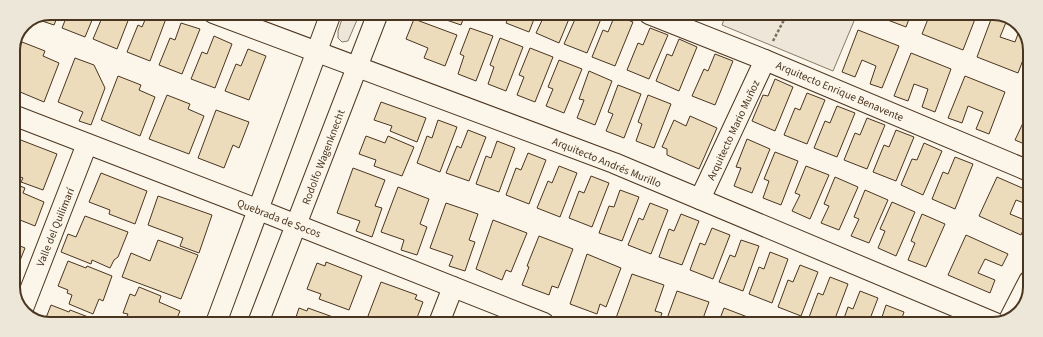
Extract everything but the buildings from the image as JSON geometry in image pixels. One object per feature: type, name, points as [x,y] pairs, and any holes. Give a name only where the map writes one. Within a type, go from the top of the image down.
[{"type":"street","name":"Arquitecto Andrés Murillo","points":[[231,20],[614,163],[981,317]]},
{"type":"street","points":[[218,317],[328,20]]},
{"type":"street","name":"Rodolfo Wagenknecht","points":[[260,317],[376,20]]},
{"type":"street","name":"Arquitecto Enrique Benavente","points":[[664,20],[765,60],[1023,168]]},
{"type":"street","name":"Arquitecto Mario Muñoz","points":[[700,199],[765,60]]},
{"type":"street","name":"Quebrada de Socos","points":[[20,118],[296,224],[529,317]]},
{"type":"street","name":"Valle del Quilimarí","points":[[25,304],[87,144]]},
{"type":"street","points":[[441,317],[453,287]]},
{"type":"street","points":[[1015,307],[1022,295]]},
{"type":"path","points":[[765,60],[784,20]]},
{"type":"shaded area","points":[[342,20],[357,20],[348,41],[342,42],[338,38],[338,31]]},
{"type":"shaded area","points":[[724,20],[854,20],[833,71],[722,25]]}]
